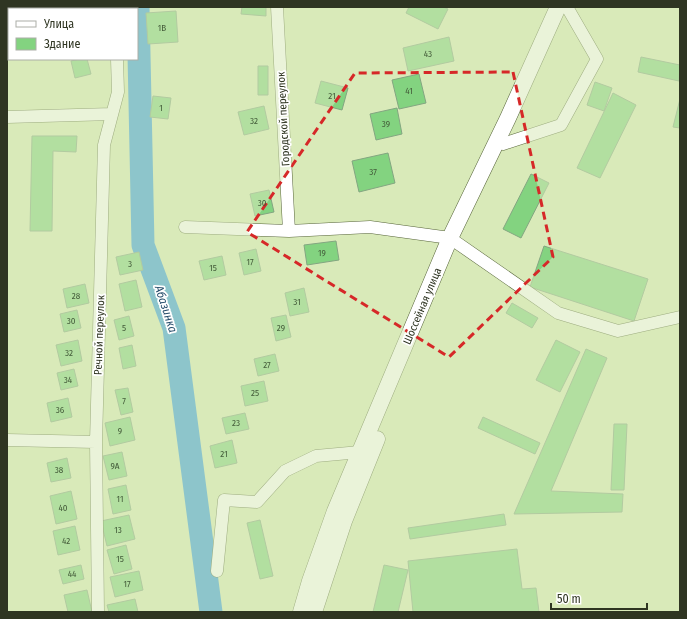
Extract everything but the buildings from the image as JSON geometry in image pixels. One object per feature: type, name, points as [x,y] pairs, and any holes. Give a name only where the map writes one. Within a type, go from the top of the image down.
[{"type":"main road","name":"Шоссейная улица","points":[[301,612],[310,581],[335,511],[360,452],[558,7]]},
{"type":"main road","name":"Шоссейная улица","points":[[314,612],[344,521],[454,241],[550,47],[567,7]]},
{"type":"street","name":"Городской переулок","points":[[277,7],[289,231]]},
{"type":"street","points":[[503,144],[561,125],[597,59],[567,7]]},
{"type":"street","name":"Речной переулок","points":[[98,612],[96,442],[104,146],[118,92],[117,60]]},
{"type":"street","points":[[7,117],[112,114]]},
{"type":"street","points":[[185,227],[289,231],[370,226],[454,241],[558,313],[618,331],[680,317]]},
{"type":"street","points":[[7,440],[96,442]]},
{"type":"street","points":[[218,570],[224,500],[257,502],[285,471],[316,456],[360,452]]},
{"type":"highlighted area","points":[[513,72],[553,257],[449,357],[247,232],[355,73]]},
{"type":"waterway","name":"Абазинка","points":[[138,7],[143,245],[174,328],[211,612]]}]
